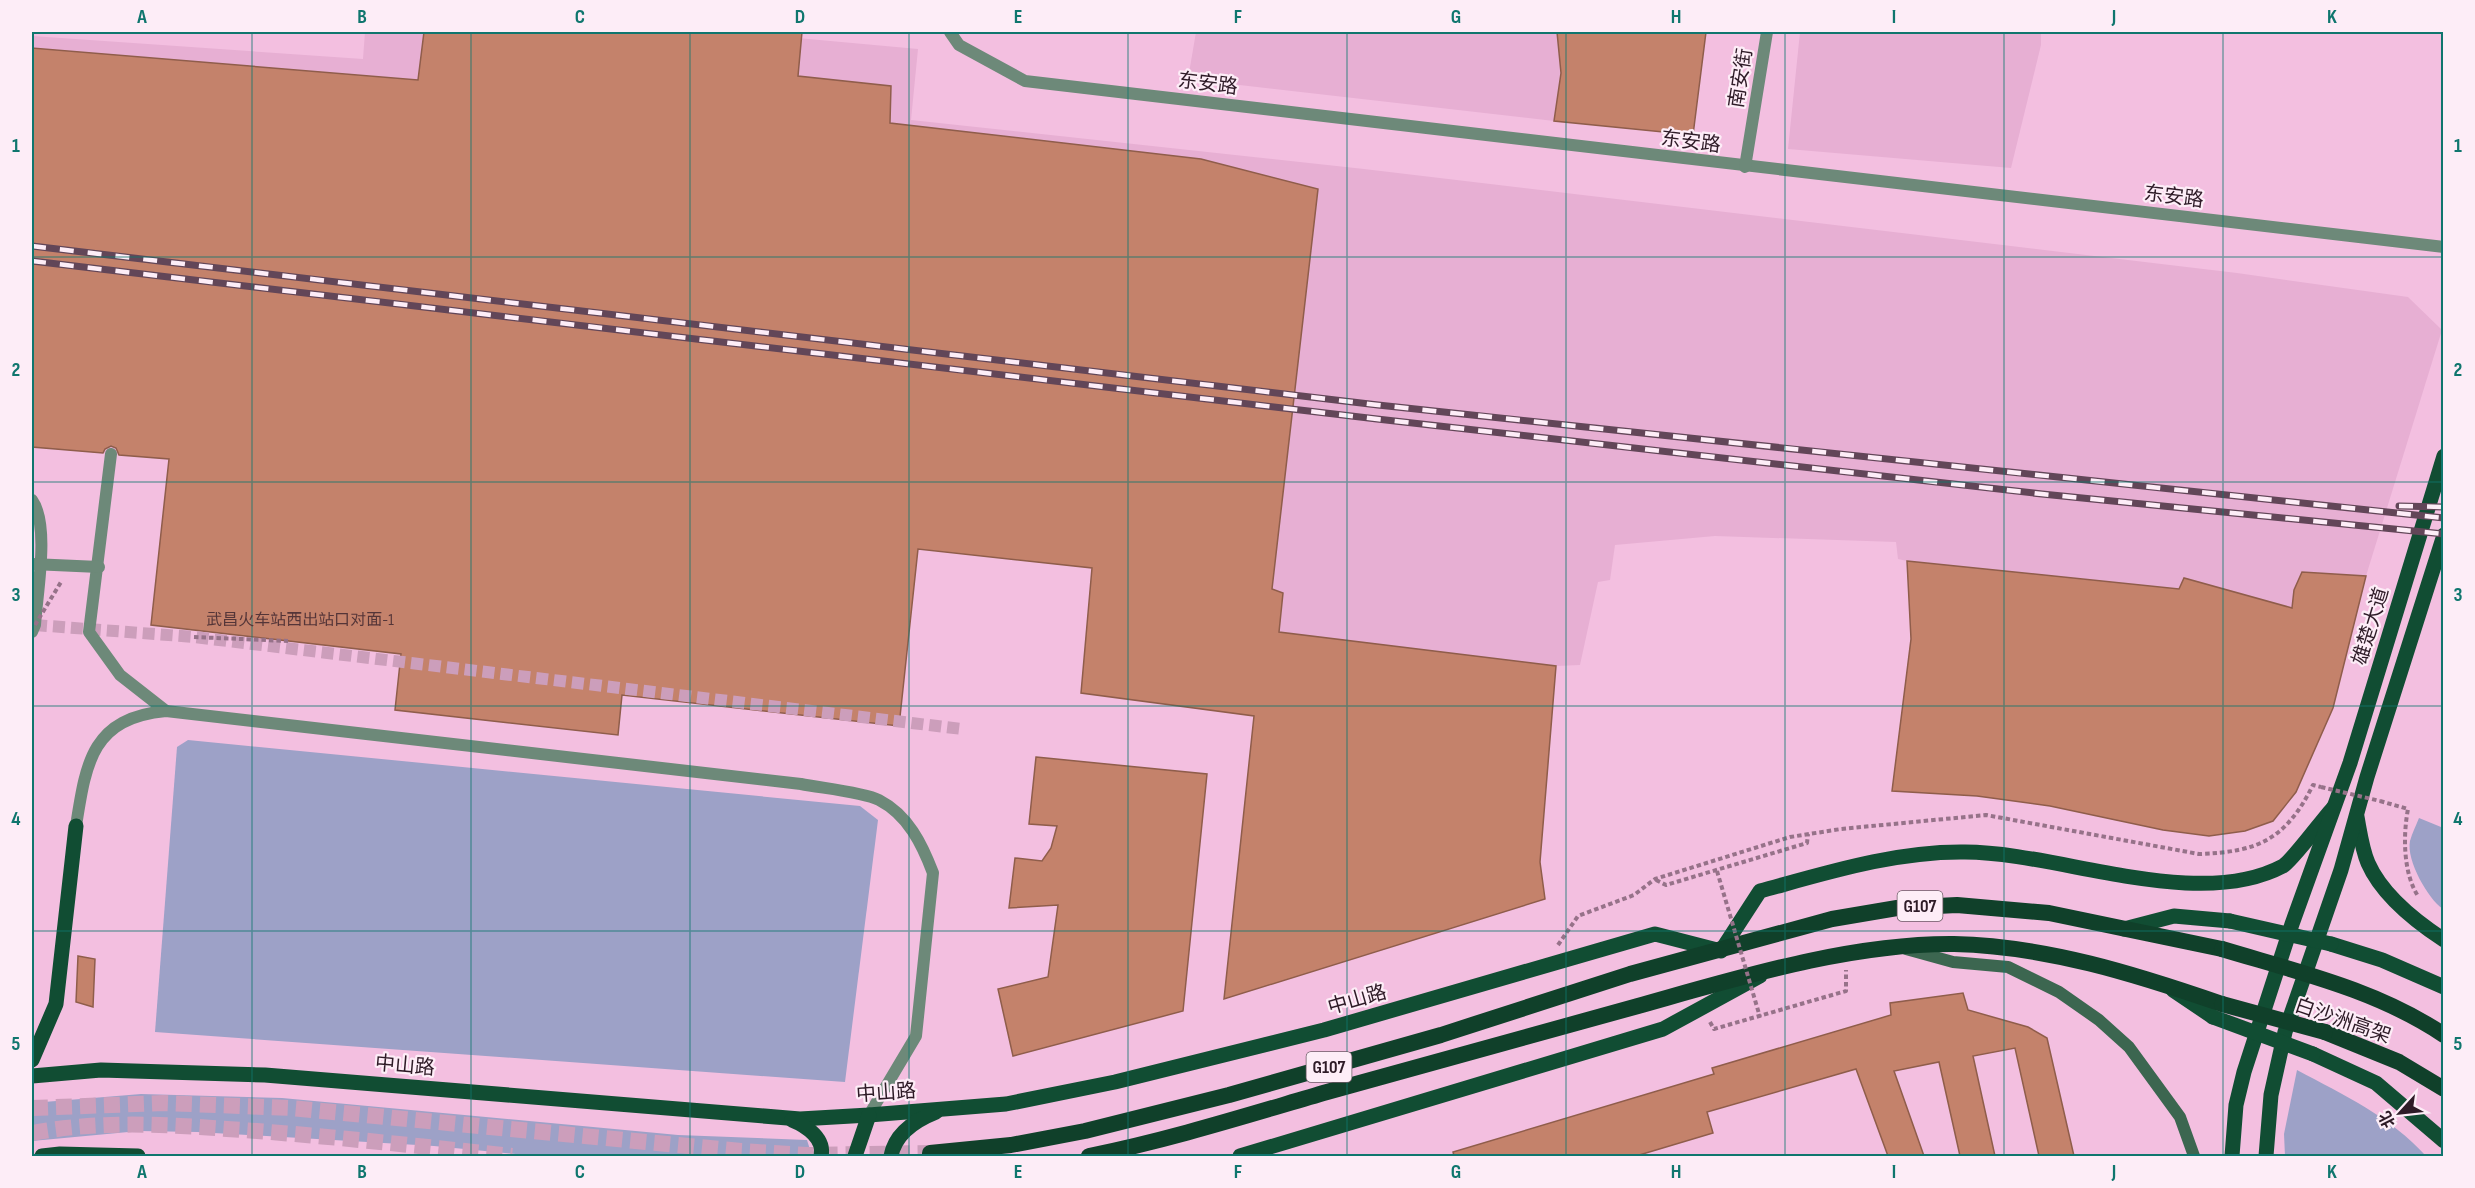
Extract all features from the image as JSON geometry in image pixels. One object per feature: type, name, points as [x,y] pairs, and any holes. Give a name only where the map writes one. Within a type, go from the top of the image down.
[{"type":"highway","name":"G107","points":[[930,1153],[1021,1143],[1084,1131],[1229,1095],[1441,1035],[1630,974],[1832,919],[1897,908],[1957,905],[2008,908],[2124,929]]},
{"type":"highway","name":"白沙洲高架","points":[[2124,929],[2222,950],[2329,981],[2386,1002],[2444,1035]]},
{"type":"highway","name":"白沙洲高架","points":[[1899,947],[1952,944],[2010,947],[2053,953],[2166,984],[2218,1011],[2325,1032],[2398,1062],[2444,1089]]},
{"type":"highway","name":"G107","points":[[1089,1156],[1233,1119],[1772,969],[1899,947]]},
{"type":"main road","name":"雄楚大道","points":[[2232,1156],[2236,1105],[2244,1072],[2350,763],[2444,456]]},
{"type":"main road","points":[[2266,1156],[2271,1095],[2285,1032],[2338,880],[2444,535]]},
{"type":"main road","points":[[1721,951],[1760,891],[1868,863],[1964,851],[2021,855],[2139,878],[2231,881],[2257,876],[2285,865],[2333,808]]},
{"type":"main road","points":[[2355,819],[2369,865],[2384,888],[2407,912],[2444,940]]},
{"type":"main road","points":[[32,1060],[56,1004],[76,826]]},
{"type":"main road","name":"G107","points":[[2124,929],[2174,916],[2230,921],[2331,944],[2382,960],[2444,987]]},
{"type":"main road","name":"中山路","points":[[32,1076],[102,1070],[265,1075],[786,1118],[869,1115],[1006,1104],[1189,1064],[1324,1030],[1655,934],[1721,951]]},
{"type":"main road","points":[[1899,947],[1953,963],[2008,967],[2059,992],[2099,1020],[2129,1047],[2180,1117],[2194,1156]]},
{"type":"main road","points":[[1240,1156],[1663,1029],[1772,969]]},
{"type":"main road","points":[[2218,1011],[2376,1083],[2444,1141]]},
{"type":"main road","points":[[891,1156],[893,1147],[905,1130],[925,1116],[945,1109]]},
{"type":"main road","points":[[855,1156],[869,1115]]},
{"type":"main road","points":[[786,1118],[802,1124],[816,1136],[822,1152],[821,1156]]},
{"type":"main road","points":[[42,1156],[138,1156]]},
{"type":"street","name":"东安路","points":[[950,32],[959,45],[1025,81],[2444,247]]},
{"type":"street","name":"南安街","points":[[1745,167],[1767,32]]},
{"type":"street","points":[[111,454],[99,567],[89,633],[120,675],[166,711]]},
{"type":"street","points":[[32,500],[37,508],[41,527],[33,628]]},
{"type":"street","points":[[32,564],[99,567]]},
{"type":"street","points":[[76,826],[82,790],[92,756],[106,734],[127,718],[166,711],[801,784],[878,799],[906,821],[923,848],[933,873],[916,1036],[869,1115]]},
{"type":"path","points":[[33,628],[71,566]]},
{"type":"path","points":[[194,637],[288,641]]},
{"type":"path","points":[[2313,785],[2408,809],[2404,828],[2408,865],[2416,894],[2422,900]]},
{"type":"path","points":[[1655,879],[1666,885],[1717,871],[1807,843],[1808,834]]},
{"type":"path","points":[[1717,871],[1760,1017]]},
{"type":"path","points":[[1702,1008],[1714,1029],[1846,991],[1846,956]]},
{"type":"shaded area","points":[[365,32],[731,32],[918,49],[911,120],[1364,169],[2237,273],[2408,297],[2442,330],[2366,576],[2302,572],[2294,590],[2292,608],[2184,578],[2179,589],[1907,561],[1898,559],[1896,542],[1715,536],[1615,545],[1610,580],[1598,582],[1580,665],[1556,666],[1279,632],[1283,593],[1272,589],[169,459],[32,447],[32,36],[363,59]]},
{"type":"shaded area","points":[[1196,32],[1557,32],[1561,73],[1554,121],[1188,79]]},
{"type":"shaded area","points":[[1800,32],[2041,32],[2041,45],[2011,168],[1788,149]]},
{"type":"shaded area","points":[[188,740],[860,806],[878,820],[845,1082],[155,1032],[177,747]]},
{"type":"shaded area","points":[[2419,818],[2441,827],[2443,825],[2443,909],[2425,888],[2411,858],[2410,841]]},
{"type":"shaded area","points":[[2297,1070],[2382,1118],[2426,1156],[2285,1156],[2284,1134]]},
{"type":"shaded area","points":[[141,1094],[282,1098],[678,1135],[807,1140],[812,1156],[536,1156],[434,1146],[197,1132],[139,1131],[32,1141],[32,1103]]},
{"type":"building","points":[[424,32],[802,32],[798,76],[891,86],[890,123],[1201,159],[1318,189],[1272,589],[1283,593],[1279,632],[1556,666],[1540,862],[1545,899],[1224,999],[1254,716],[1081,693],[1092,568],[918,549],[899,726],[622,695],[618,735],[395,710],[401,654],[151,625],[169,459],[119,455],[116,448],[111,446],[103,453],[32,447],[32,48],[418,80]]},
{"type":"building","points":[[1557,32],[1706,32],[1693,135],[1554,121],[1561,73]]},
{"type":"building","points":[[1907,561],[2179,589],[2184,578],[2292,608],[2294,590],[2302,572],[2366,576],[2333,708],[2296,792],[2273,821],[2245,831],[2209,836],[2163,830],[2050,806],[1977,796],[1892,791],[1911,639]]},
{"type":"building","points":[[1036,757],[1207,774],[1183,1011],[1013,1056],[998,989],[1048,977],[1058,905],[1009,908],[1015,858],[1042,861],[1051,848],[1057,826],[1029,824]]},
{"type":"building","points":[[78,956],[95,959],[93,1007],[76,1002]]},
{"type":"building","points":[[1963,993],[1968,1010],[2028,1027],[2047,1038],[2074,1156],[2039,1156],[2015,1048],[1973,1056],[1995,1156],[1960,1156],[1939,1062],[1894,1071],[1924,1156],[1888,1156],[1856,1069],[1707,1112],[1713,1133],[1636,1156],[1454,1156],[1453,1152],[1714,1074],[1712,1068],[1891,1015],[1890,1003]]},
{"type":"tunnel","points":[[35,625],[194,637],[962,729]]},
{"type":"tunnel","points":[[32,1108],[163,1103],[291,1108],[741,1151],[807,1155],[930,1153]]},
{"type":"tunnel","points":[[32,1133],[105,1125],[178,1126],[263,1131],[512,1156]]},
{"type":"railway","points":[[32,246],[1378,405],[2444,518]]},
{"type":"railway","points":[[32,261],[1377,419],[2042,494],[2444,534]]},
{"type":"railway","points":[[2399,506],[2444,507]]}]
